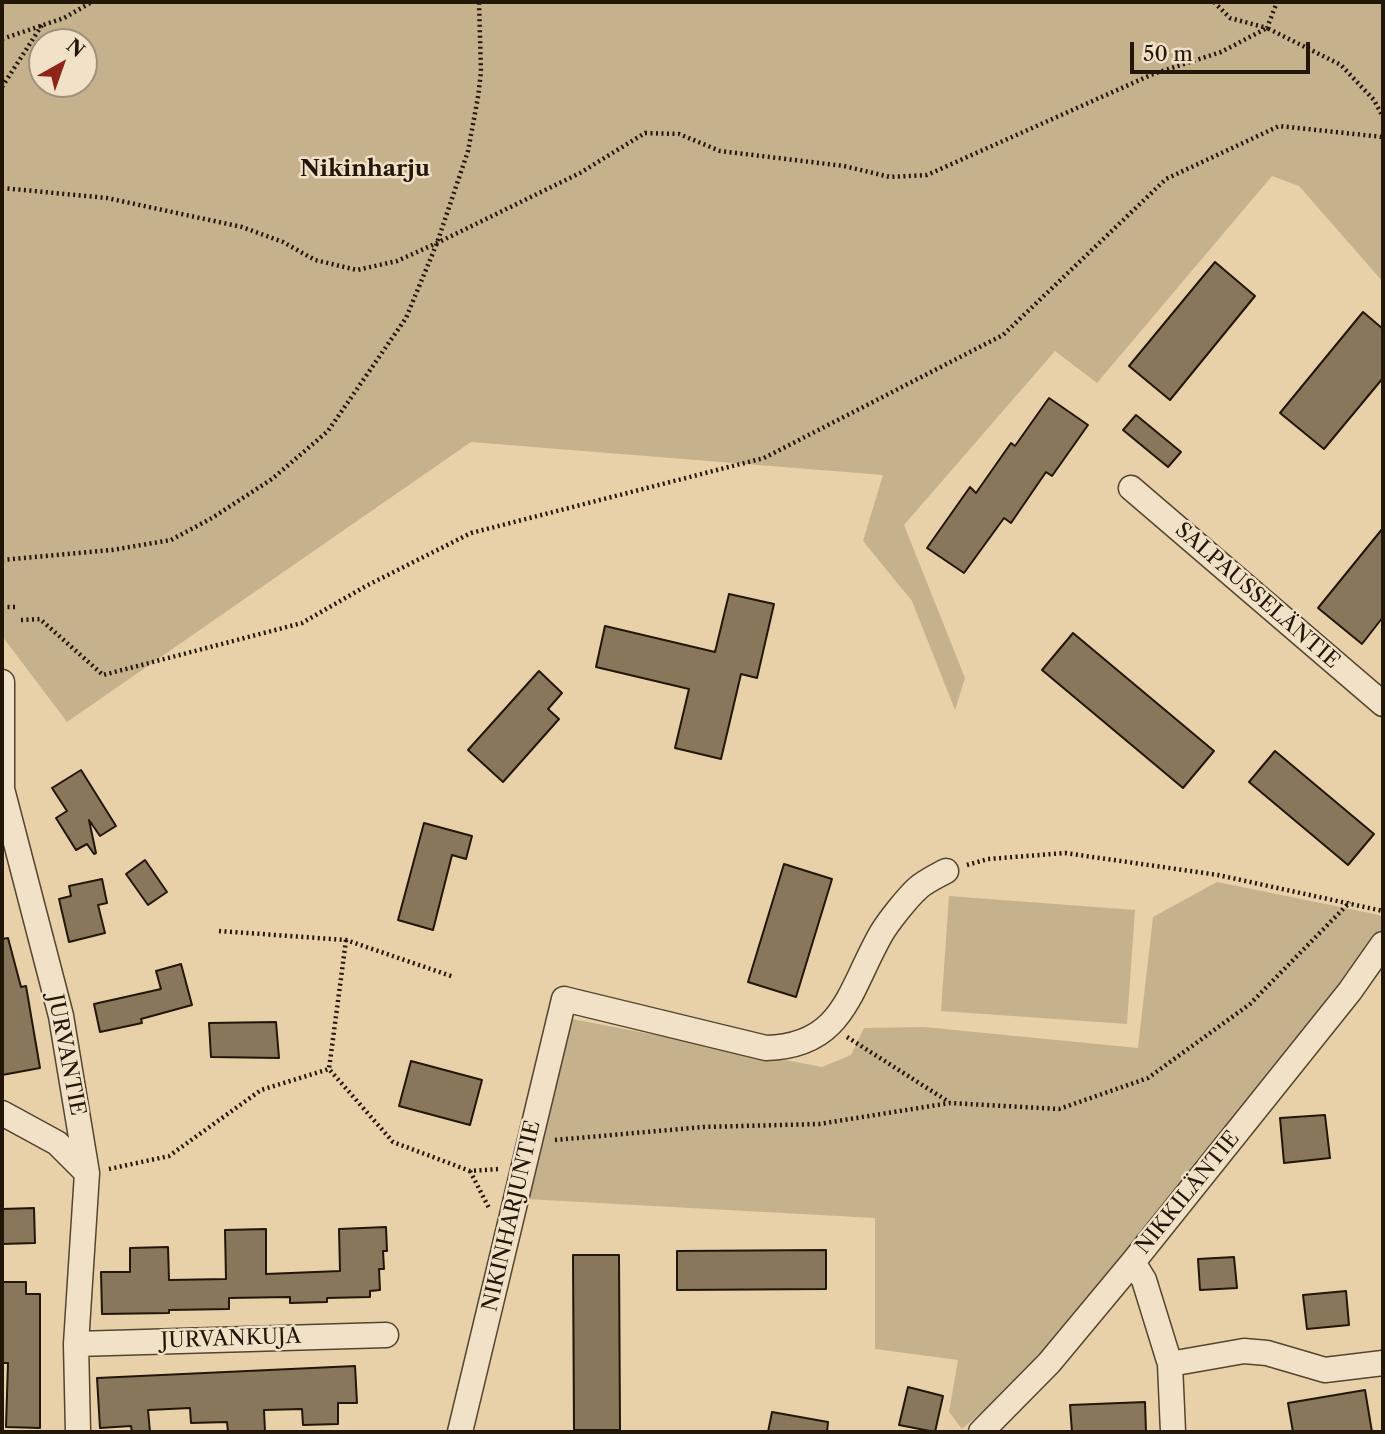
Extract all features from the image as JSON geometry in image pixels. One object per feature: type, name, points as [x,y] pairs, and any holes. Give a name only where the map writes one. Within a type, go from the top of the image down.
[{"type":"street","name":"SALPAUSSELÄNTIE","points":[[1131,488],[1383,704]]},
{"type":"street","name":"JURVANTIE","points":[[2,682],[2,789],[61,1016],[88,1174],[76,1344],[78,1432]]},
{"type":"street","points":[[829,1025],[850,999],[882,932],[918,888],[946,871]]},
{"type":"street","name":"NIKKILÄNTIE","points":[[981,1432],[1049,1363],[1133,1262],[1350,991],[1383,943]]},
{"type":"street","name":"NIKINHARJUNTIE","points":[[460,1432],[564,999],[766,1048],[790,1047],[812,1039],[829,1025]]},
{"type":"street","points":[[2,1113],[57,1143],[88,1174]]},
{"type":"street","points":[[1133,1262],[1144,1280],[1170,1364],[1173,1432]]},
{"type":"street","name":"JURVANKUJA","points":[[76,1344],[386,1335]]},
{"type":"street","points":[[1170,1364],[1244,1351],[1267,1353],[1325,1370],[1383,1363]]},
{"type":"path","points":[[2,40],[64,18],[92,2]]},
{"type":"path","points":[[2,561],[113,550],[171,540],[212,518],[272,479],[328,431],[406,318],[437,243],[468,151],[478,97],[481,72],[479,2]]},
{"type":"path","points":[[1214,2],[1230,18],[1267,28],[1341,65],[1374,100],[1383,117]]},
{"type":"path","points":[[2,188],[107,198],[242,227],[283,242],[315,260],[357,270],[397,261],[437,243],[580,173],[645,133],[679,134],[720,151],[844,166],[890,177],[927,175],[1153,74],[1221,52],[1267,28],[1277,2]]},
{"type":"path","points":[[2,87],[43,25]]},
{"type":"path","points":[[20,620],[40,618],[103,675],[302,624],[366,586],[471,533],[764,458],[1003,335],[1166,180],[1279,126],[1383,137]]},
{"type":"path","points":[[2,607],[16,607]]},
{"type":"path","points":[[946,871],[988,859],[1065,853],[1218,876],[1383,911]]},
{"type":"path","points":[[346,940],[329,1069],[393,1142],[470,1171],[503,1168],[527,1152],[703,1127],[819,1124],[950,1103],[1059,1109],[1148,1078],[1250,1003],[1350,902]]},
{"type":"path","points":[[219,931],[346,940],[454,977]]},
{"type":"path","points":[[829,1025],[950,1103]]},
{"type":"path","points":[[88,1174],[169,1156],[261,1090],[329,1069]]},
{"type":"shaded area","points":[[2,2],[1383,2],[1383,282],[1299,186],[1272,176],[1097,383],[1055,351],[904,525],[965,678],[955,710],[912,601],[863,541],[883,475],[471,442],[67,722],[2,636]]},
{"type":"shaded area","points":[[1217,882],[1375,914],[1383,917],[1383,932],[1045,1358],[962,1429],[949,1412],[958,1360],[875,1349],[875,1218],[525,1199],[572,1019],[822,1067],[851,1055],[864,1028],[924,1027],[1138,1048],[1153,917]]},
{"type":"shaded area","points":[[949,896],[1135,910],[1127,1024],[941,1011]]},
{"type":"building","points":[[1215,262],[1255,296],[1170,400],[1129,366]]},
{"type":"building","points":[[1363,312],[1383,329],[1383,378],[1324,449],[1280,413]]},
{"type":"building","points":[[1049,398],[1088,425],[1052,476],[1046,472],[1011,523],[1004,518],[964,573],[927,548],[970,487],[976,493],[1011,443],[1015,446]]},
{"type":"building","points":[[1136,415],[1181,452],[1168,467],[1123,430]]},
{"type":"building","points":[[1383,528],[1383,617],[1362,644],[1318,608]]},
{"type":"building","points":[[729,594],[774,604],[757,678],[741,674],[721,759],[675,748],[689,689],[596,667],[605,626],[715,652]]},
{"type":"building","points":[[1073,633],[1214,751],[1183,788],[1042,670]]},
{"type":"building","points":[[539,671],[562,693],[548,709],[559,719],[503,782],[468,750]]},
{"type":"building","points":[[1275,751],[1374,834],[1348,865],[1249,782]]},
{"type":"building","points":[[81,770],[116,826],[100,836],[89,820],[96,853],[94,854],[87,844],[76,850],[56,818],[67,811],[52,788]]},
{"type":"building","points":[[424,823],[472,836],[466,859],[452,855],[433,930],[398,920]]},
{"type":"building","points":[[145,860],[167,892],[148,905],[126,874]]},
{"type":"building","points":[[784,864],[832,879],[796,997],[748,982]]},
{"type":"building","points":[[102,879],[107,903],[98,905],[105,933],[69,942],[59,899],[71,896],[69,886]]},
{"type":"building","points":[[8,938],[21,987],[26,986],[40,1068],[2,1075],[2,939]]},
{"type":"building","points":[[181,964],[192,1005],[141,1019],[142,1023],[100,1032],[94,1004],[161,989],[156,971]]},
{"type":"building","points":[[276,1022],[279,1058],[211,1057],[209,1023]]},
{"type":"building","points":[[411,1061],[482,1080],[470,1125],[399,1106]]},
{"type":"building","points":[[1325,1115],[1330,1158],[1284,1163],[1280,1118]]},
{"type":"building","points":[[34,1208],[35,1243],[2,1244],[2,1209]]},
{"type":"building","points":[[386,1227],[387,1251],[383,1251],[384,1269],[379,1269],[380,1290],[370,1291],[370,1297],[327,1298],[327,1302],[290,1303],[290,1297],[229,1298],[229,1309],[102,1314],[101,1272],[130,1272],[130,1248],[168,1247],[169,1280],[226,1279],[225,1230],[266,1229],[266,1274],[340,1271],[339,1229]]},
{"type":"building","points":[[826,1250],[826,1289],[677,1290],[677,1251]]},
{"type":"building","points":[[573,1255],[619,1255],[620,1430],[574,1430]]},
{"type":"building","points":[[1234,1257],[1237,1288],[1200,1290],[1198,1259]]},
{"type":"building","points":[[2,1282],[26,1282],[26,1294],[40,1294],[40,1428],[6,1427],[8,1363],[2,1363]]},
{"type":"building","points":[[1346,1291],[1349,1325],[1307,1329],[1303,1295]]},
{"type":"building","points":[[355,1366],[357,1403],[338,1403],[338,1424],[303,1425],[302,1409],[264,1410],[265,1432],[228,1432],[227,1422],[191,1423],[190,1408],[148,1410],[150,1432],[132,1432],[131,1426],[100,1428],[97,1378]]},
{"type":"building","points":[[908,1387],[943,1396],[935,1432],[899,1425]]},
{"type":"building","points":[[1365,1390],[1372,1432],[1293,1432],[1288,1403]]},
{"type":"building","points":[[1145,1402],[1146,1432],[1072,1432],[1070,1405]]},
{"type":"building","points":[[772,1412],[828,1422],[827,1432],[768,1432]]},
{"type":"district","name":"Nikinharju","points":[[365,169]]}]
